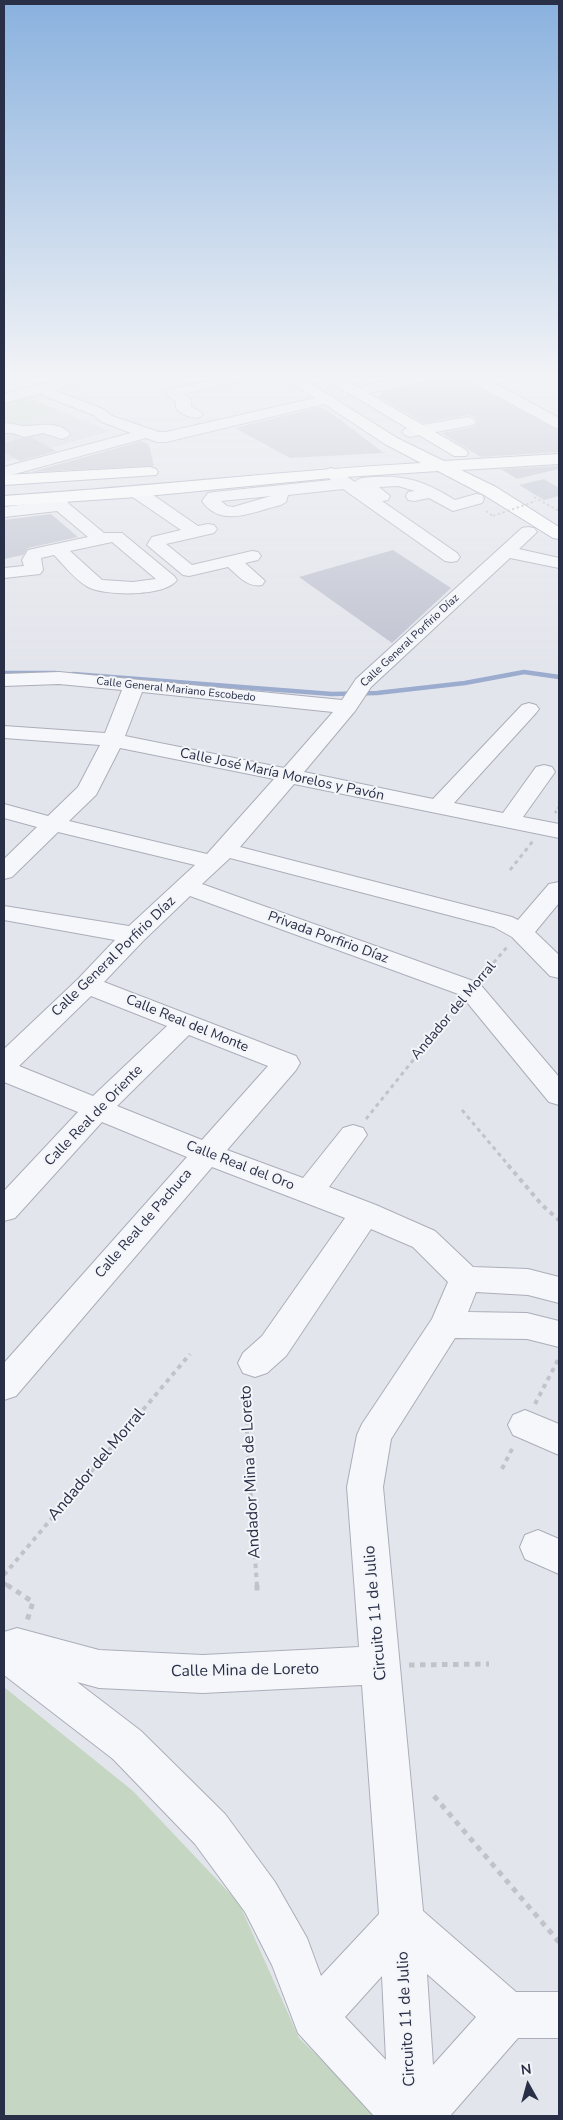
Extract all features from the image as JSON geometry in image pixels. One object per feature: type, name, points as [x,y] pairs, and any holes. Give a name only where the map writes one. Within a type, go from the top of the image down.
[{"type":"main road","points":[[4,480],[154,472]]},
{"type":"main road","points":[[4,500],[59,502],[137,492],[337,472]]},
{"type":"main road","points":[[420,472],[448,483],[528,532],[559,554]]},
{"type":"main road","points":[[457,472],[499,506],[559,544]]},
{"type":"main road","points":[[461,472],[559,534]]},
{"type":"main road","points":[[474,472],[506,484],[559,520]]},
{"type":"main road","points":[[498,472],[506,484]]},
{"type":"main road","points":[[4,484],[80,480],[103,475]]},
{"type":"street","points":[[331,473],[451,557]]},
{"type":"street","points":[[407,512],[362,483],[403,480],[416,483],[453,506],[476,500]]},
{"type":"street","points":[[280,491],[345,484]]},
{"type":"street","points":[[137,492],[201,531],[158,542],[156,545],[189,571],[252,556]]},
{"type":"street","points":[[390,501],[432,493]]},
{"type":"street","points":[[4,512],[59,502],[100,538]]},
{"type":"street","points":[[138,509],[156,505]]},
{"type":"street","name":"Calle General Porfirio Díaz","points":[[4,1065],[87,985],[134,935],[218,856],[354,697],[528,532]]},
{"type":"street","points":[[4,573],[34,570],[31,560],[34,554],[100,538],[116,537],[168,580],[164,584],[140,588],[95,584],[58,549]]},
{"type":"street","points":[[506,552],[559,563]]},
{"type":"street","points":[[4,562],[31,560]]},
{"type":"street","points":[[231,561],[256,581]]},
{"type":"street","name":"Calle General Mariano Escobedo","points":[[4,680],[59,678],[134,686],[354,697]]},
{"type":"street","points":[[4,872],[88,790],[113,740],[134,686]]},
{"type":"street","points":[[438,807],[529,709]]},
{"type":"street","name":"Calle José María Morelos y Pavón","points":[[4,732],[113,740],[559,831]]},
{"type":"street","points":[[508,821],[544,772]]},
{"type":"street","points":[[4,810],[52,824],[218,856],[503,922],[521,932],[559,970]]},
{"type":"street","name":"Privada Porfirio Díaz","points":[[187,887],[470,989]]},
{"type":"street","points":[[521,932],[558,889]]},
{"type":"street","points":[[4,913],[134,935]]},
{"type":"street","name":"Calle Real del Monte","points":[[87,985],[286,1063]]},
{"type":"street","points":[[470,989],[559,1095]]},
{"type":"street","name":"Calle Real de Oriente","points":[[4,1210],[98,1108],[186,1023]]},
{"type":"street","name":"Calle Real de Pachuca","points":[[4,1386],[286,1063]]},
{"type":"street","name":"Calle Real del Oro","points":[[4,1071],[206,1153],[365,1213],[424,1239],[465,1279]]},
{"type":"street","points":[[310,1192],[353,1135]]},
{"type":"street","points":[[255,1363],[274,1346],[365,1213]]},
{"type":"street","points":[[465,1279],[528,1282],[559,1290]]},
{"type":"street","name":"Circuito 11 de Julio","points":[[412,2116],[402,1922],[365,1487],[374,1435],[446,1325],[465,1279]]},
{"type":"street","points":[[446,1325],[527,1326],[559,1334]]},
{"type":"street","points":[[525,1425],[559,1440]]},
{"type":"street","name":"Circuito 11 de Julio","points":[[8,1650],[127,1745],[210,1829],[264,1905],[291,1954],[314,2017],[406,2116]]},
{"type":"street","name":"Calle Mina de Loreto","points":[[8,1650],[99,1669],[202,1674],[381,1665]]},
{"type":"street","name":"Circuito 11 de Julio","points":[[314,2017],[402,1922]]},
{"type":"street","name":"Circuito 11 de Julio","points":[[402,1922],[508,2014],[419,2116]]},
{"type":"street","points":[[508,2014],[559,2015]]},
{"type":"path","points":[[493,516],[536,501]]},
{"type":"path","name":"Andador del Morral","points":[[353,1135],[470,989],[521,932]]},
{"type":"path","points":[[462,1110],[542,1205],[559,1220]]},
{"type":"path","name":"Andador del Morral","points":[[4,1575],[190,1354]]},
{"type":"path","name":"Andador Mina de Loreto","points":[[255,1363],[247,1375],[247,1440],[257,1591]]},
{"type":"path","points":[[4,1583],[33,1602],[8,1650]]},
{"type":"path","points":[[381,1665],[489,1664]]},
{"type":"path","points":[[434,1796],[559,1942]]},
{"type":"green space","points":[[4,1687],[133,1791],[239,1903],[299,2038],[380,2116],[4,2116]]},
{"type":"building","points":[[506,472],[547,472],[517,479]]},
{"type":"building","points":[[544,479],[559,488],[559,496],[544,500],[519,485]]},
{"type":"building","points":[[51,514],[78,537],[28,548],[23,555],[4,559],[4,520]]},
{"type":"building","points":[[393,550],[451,588],[392,643],[299,577]]},
{"type":"waterway","points":[[73,674],[332,694],[377,693],[465,683],[524,672],[559,677]]},
{"type":"waterway","points":[[4,673],[56,673]]}]
